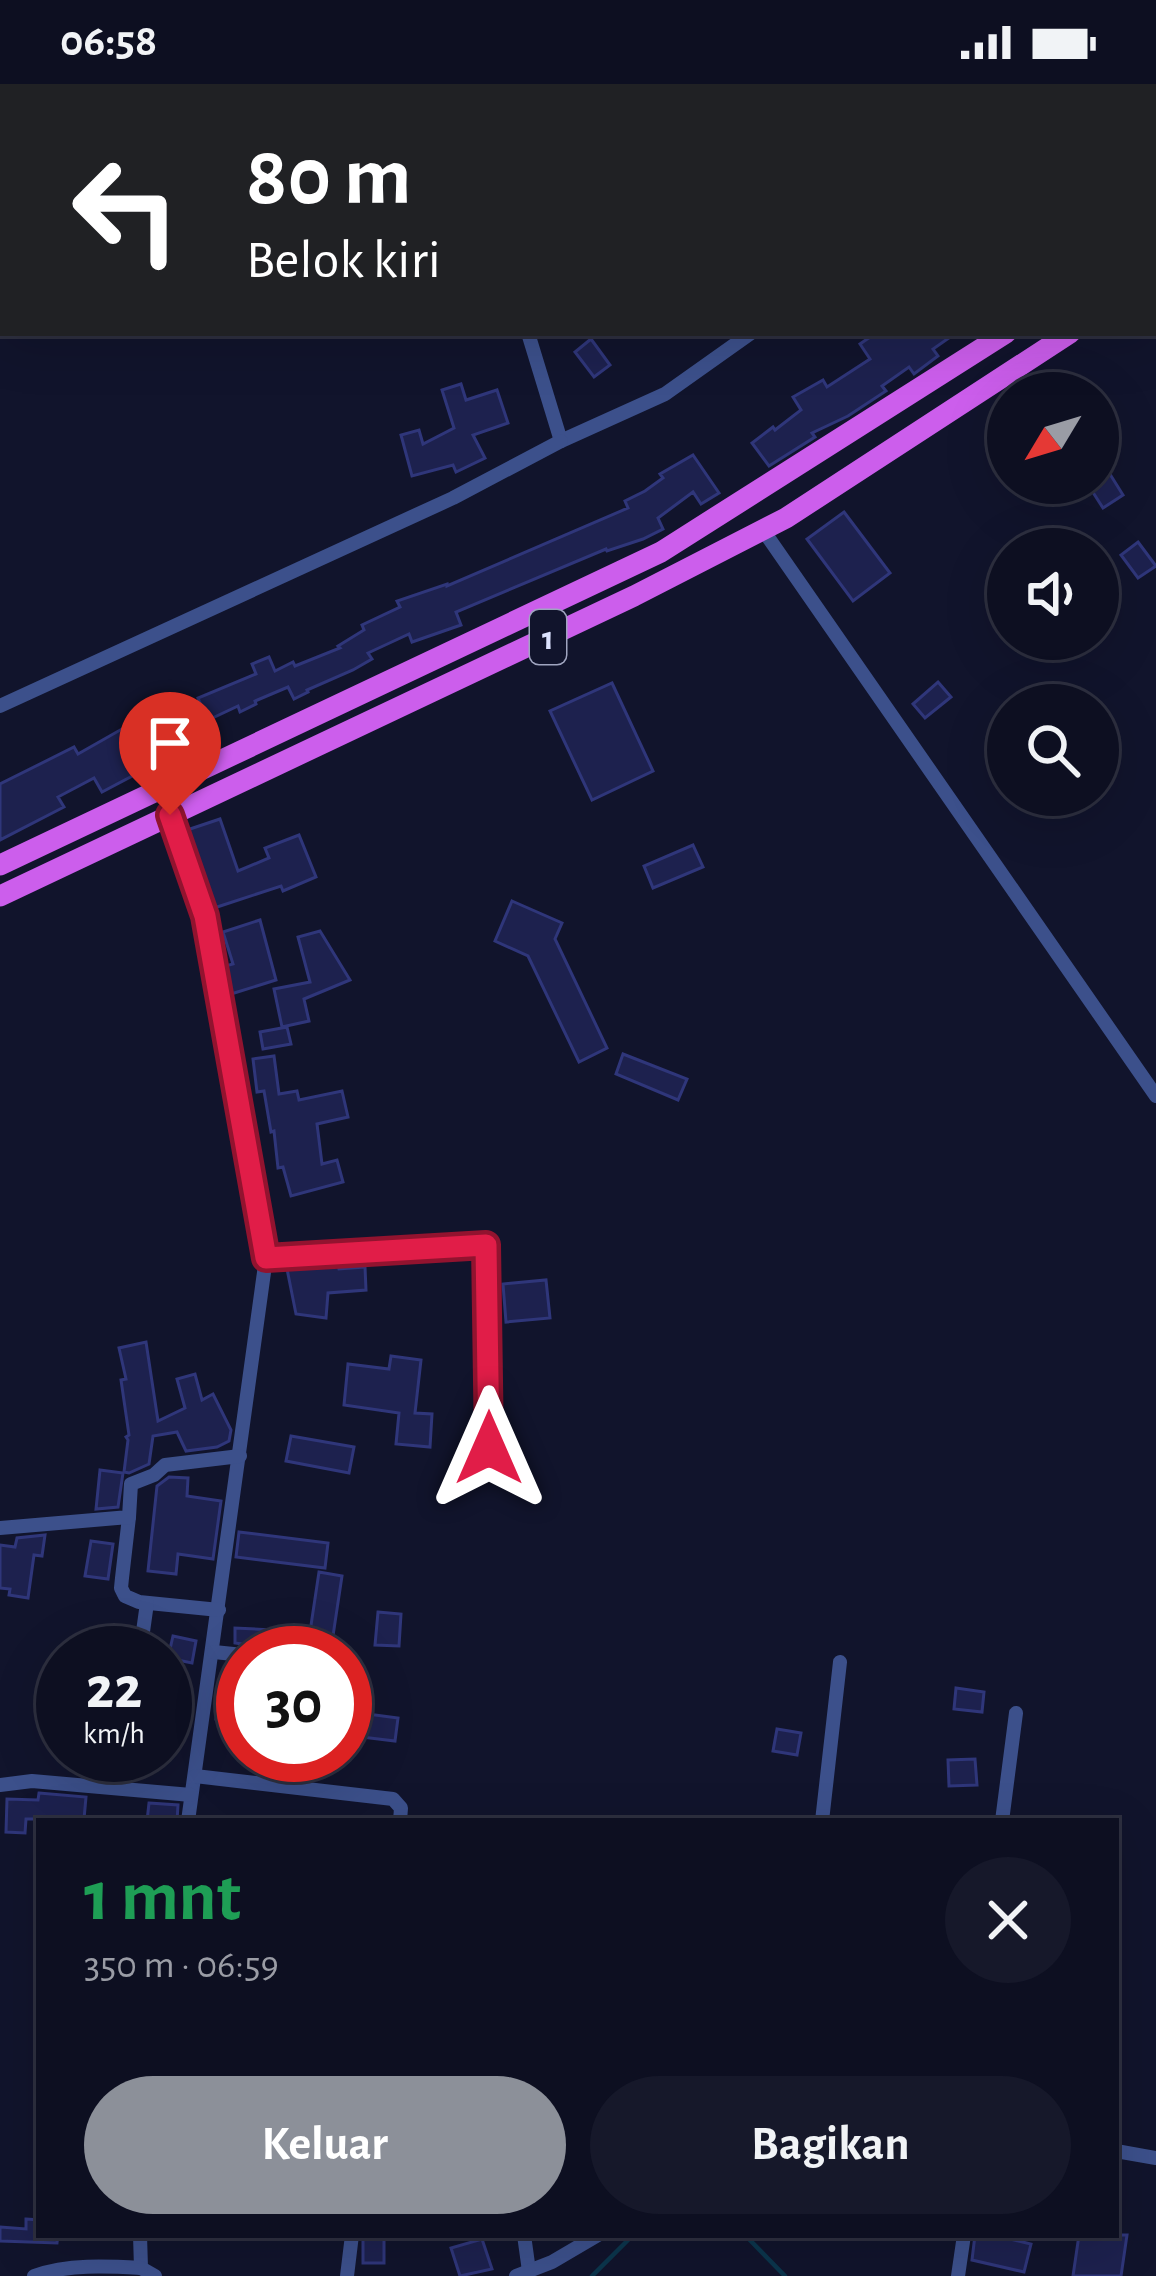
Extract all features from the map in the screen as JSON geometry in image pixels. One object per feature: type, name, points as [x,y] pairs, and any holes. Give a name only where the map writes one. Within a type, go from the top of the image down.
[{"type":"highway","name":"1","points":[[0,865],[661,552],[995,336]]},
{"type":"highway","name":"1","points":[[0,896],[764,530],[1065,336]]},
{"type":"street","points":[[529,336],[561,441]]},
{"type":"street","points":[[0,706],[415,516],[665,394],[747,336]]},
{"type":"street","points":[[764,530],[1156,1096]]},
{"type":"street","points":[[170,815],[205,916],[266,1258],[188,1818]]},
{"type":"street","points":[[266,1258],[486,1245],[489,1448]]},
{"type":"street","points":[[219,1610],[130,1600],[121,1588],[131,1484],[170,1463],[240,1456]]},
{"type":"street","points":[[0,1528],[129,1517]]},
{"type":"street","points":[[144,1626],[147,1603]]},
{"type":"street","points":[[822,1818],[840,1662]]},
{"type":"street","points":[[1002,1818],[1016,1713]]},
{"type":"street","points":[[195,1776],[393,1799],[401,1808],[400,1818]]},
{"type":"street","points":[[0,1785],[32,1781],[191,1795]]},
{"type":"street","points":[[1119,2152],[1156,2158]]},
{"type":"street","points":[[34,2276],[103,2266],[148,2272],[141,2238]]},
{"type":"street","points":[[347,2276],[352,2238]]},
{"type":"street","points":[[524,2238],[523,2273],[593,2238]]},
{"type":"street","points":[[958,2276],[964,2238]]},
{"type":"building","points":[[872,336],[952,336],[933,349],[938,356],[914,374],[909,367],[882,386],[886,391],[812,433],[815,437],[769,466],[752,443],[801,410],[793,397],[823,380],[827,387],[870,359],[860,344]]},
{"type":"building","points":[[591,339],[610,365],[594,377],[575,352]]},
{"type":"building","points":[[461,384],[466,400],[497,390],[508,423],[473,435],[485,458],[456,472],[453,465],[412,476],[401,435],[419,430],[423,444],[454,428],[442,390]]},
{"type":"building","points":[[693,455],[719,493],[701,504],[693,492],[658,518],[663,529],[456,612],[461,625],[412,642],[409,634],[368,653],[372,659],[353,670],[294,699],[288,687],[240,712],[238,706],[202,723],[208,736],[102,792],[94,778],[58,797],[64,807],[0,840],[0,784],[74,747],[78,754],[153,717],[159,728],[202,707],[198,698],[256,674],[252,664],[269,657],[275,671],[340,648],[364,630],[362,625],[400,607],[397,601],[447,586],[628,508],[625,501]]},
{"type":"building","points":[[844,512],[890,573],[853,601],[807,539]]},
{"type":"building","points":[[1138,542],[1156,566],[1138,578],[1121,555]]},
{"type":"building","points":[[938,682],[951,697],[925,718],[913,704]]},
{"type":"building","points":[[612,683],[653,771],[592,800],[550,711]]},
{"type":"building","points":[[220,819],[238,871],[269,858],[265,848],[299,835],[316,877],[283,891],[281,886],[214,908],[187,830]]},
{"type":"building","points":[[693,845],[703,867],[653,888],[644,866]]},
{"type":"building","points":[[512,901],[562,923],[555,939],[607,1048],[579,1062],[528,956],[495,941]]},
{"type":"building","points":[[260,920],[276,980],[231,994],[225,966],[233,964],[223,932]]},
{"type":"building","points":[[320,931],[350,980],[304,999],[309,1021],[282,1027],[274,989],[310,982],[298,937]]},
{"type":"building","points":[[287,1027],[291,1044],[263,1049],[260,1032]]},
{"type":"building","points":[[623,1054],[687,1079],[678,1100],[616,1074]]},
{"type":"building","points":[[274,1056],[279,1094],[297,1091],[299,1100],[342,1091],[348,1117],[317,1124],[322,1164],[337,1160],[343,1182],[291,1196],[283,1167],[278,1168],[264,1091],[257,1092],[253,1059]]},
{"type":"building","points":[[338,1265],[339,1269],[365,1267],[366,1290],[328,1293],[326,1318],[296,1314],[287,1269]]},
{"type":"building","points":[[546,1280],[550,1318],[506,1322],[503,1284]]},
{"type":"building","points":[[146,1342],[158,1421],[185,1408],[177,1379],[195,1374],[202,1400],[213,1394],[231,1430],[229,1441],[217,1447],[186,1451],[177,1432],[153,1436],[149,1464],[129,1473],[124,1472],[129,1435],[119,1348]]},
{"type":"building","points":[[391,1356],[421,1360],[415,1413],[432,1414],[430,1447],[396,1444],[399,1413],[344,1405],[348,1364],[389,1369]]},
{"type":"building","points":[[291,1436],[354,1447],[349,1473],[286,1461]]},
{"type":"building","points":[[100,1470],[123,1473],[118,1507],[96,1509]]},
{"type":"building","points":[[169,1477],[188,1478],[187,1496],[221,1501],[213,1559],[178,1554],[176,1574],[148,1571],[157,1486]]},
{"type":"building","points":[[239,1532],[328,1543],[325,1568],[236,1557]]},
{"type":"building","points":[[45,1535],[42,1556],[34,1555],[28,1598],[9,1595],[10,1589],[0,1588],[0,1545],[15,1547],[17,1538]]},
{"type":"building","points":[[91,1541],[113,1544],[108,1579],[85,1576]]},
{"type":"building","points":[[319,1572],[342,1576],[334,1626],[311,1626]]},
{"type":"building","points":[[378,1612],[401,1614],[399,1646],[375,1645]]},
{"type":"building","points":[[956,1688],[984,1692],[982,1712],[954,1709]]},
{"type":"building","points":[[372,1715],[398,1718],[395,1741],[372,1738]]},
{"type":"building","points":[[777,1729],[801,1733],[797,1755],[773,1751]]},
{"type":"building","points":[[975,1759],[977,1785],[949,1786],[948,1760]]},
{"type":"building","points":[[39,1793],[86,1797],[84,1818],[26,1819],[25,1833],[6,1832],[7,1799],[38,1800]]},
{"type":"building","points":[[149,1803],[178,1805],[177,1818],[147,1818]]},
{"type":"building","points":[[26,2219],[36,2220],[36,2238],[58,2238],[57,2243],[0,2241],[0,2227],[26,2229]]},
{"type":"building","points":[[1127,2235],[1121,2276],[1073,2276],[1079,2238]]},
{"type":"building","points":[[363,2238],[384,2238],[384,2263],[363,2263]]},
{"type":"building","points":[[975,2238],[1031,2244],[1024,2272],[972,2260]]},
{"type":"building","points":[[482,2239],[492,2269],[460,2276],[451,2248]]},
{"type":"waterway","points":[[592,2276],[630,2238]]},
{"type":"waterway","points":[[748,2238],[785,2276]]},
{"type":"route","points":[[170,815],[205,916],[266,1258],[486,1245],[489,1448]]}]
